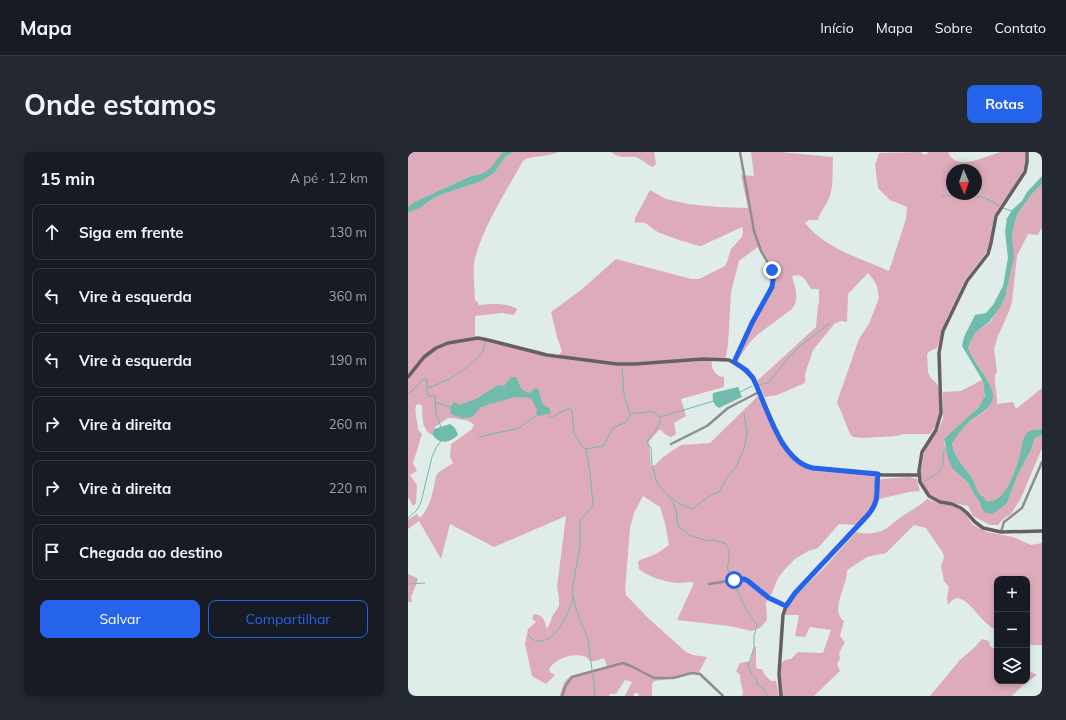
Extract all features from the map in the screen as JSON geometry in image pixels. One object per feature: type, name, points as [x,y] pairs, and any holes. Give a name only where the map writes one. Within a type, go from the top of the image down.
[{"type":"main road","points":[[1027,152],[1028,162],[1025,172],[996,216],[988,254],[967,280],[943,331],[939,353],[941,413],[936,430],[922,452],[919,475],[922,485],[932,498],[961,508],[980,526],[987,530],[1001,532],[1042,531]]},
{"type":"main road","points":[[408,377],[424,357],[436,348],[459,341],[480,338],[547,355],[617,364],[703,359],[734,362],[749,372],[760,392],[781,442],[804,466],[878,474],[919,475]]},
{"type":"main road","points":[[781,696],[779,674],[783,615],[786,606],[795,593],[872,510],[877,499],[878,474]]},
{"type":"street","points":[[734,362],[752,323],[770,290],[773,280],[772,270],[761,251],[754,231],[740,152]]},
{"type":"street","points":[[671,444],[707,426],[728,408],[760,392]]},
{"type":"street","points":[[1001,532],[1003,524],[1022,508],[1042,464]]},
{"type":"street","points":[[709,584],[744,579],[769,598],[786,606]]},
{"type":"street","points":[[562,696],[567,682],[574,676],[623,664],[631,666],[654,678],[673,678],[692,673],[700,674],[724,696]]},
{"type":"shaded area","points":[[408,152],[503,152],[487,172],[481,175],[471,176],[408,207]]},
{"type":"shaded area","points":[[503,152],[513,152],[505,157],[495,172],[482,181],[440,195],[420,208],[408,213],[408,207],[415,202],[471,176],[487,171]]},
{"type":"shaded area","points":[[513,152],[558,152],[549,155],[531,157],[523,161],[484,232],[474,263],[475,301],[477,301],[479,305],[503,304],[517,309],[514,315],[502,313],[475,316],[475,340],[482,339],[558,356],[562,351],[551,312],[581,290],[616,259],[691,279],[699,279],[725,266],[731,249],[742,237],[742,227],[701,246],[661,233],[646,224],[635,223],[635,218],[650,190],[666,199],[688,204],[748,208],[741,175],[754,176],[751,152],[780,152],[833,157],[832,186],[829,198],[818,220],[809,220],[805,223],[813,232],[833,246],[889,271],[906,219],[907,207],[890,200],[878,188],[875,165],[879,153],[920,152],[925,155],[929,152],[948,152],[952,158],[958,162],[965,162],[1002,152],[1025,152],[1025,165],[1021,176],[994,215],[988,250],[965,280],[946,320],[937,348],[927,354],[928,372],[939,388],[940,412],[936,425],[930,434],[903,434],[896,436],[863,438],[853,437],[850,434],[837,402],[859,339],[869,324],[879,298],[877,286],[868,273],[848,294],[847,322],[842,321],[835,323],[813,350],[805,374],[805,383],[777,395],[765,397],[757,381],[816,327],[819,289],[811,289],[804,278],[799,275],[792,276],[796,301],[792,309],[757,335],[736,361],[748,333],[774,283],[773,273],[759,246],[739,261],[731,292],[728,345],[725,361],[712,360],[712,366],[716,374],[724,377],[724,387],[681,399],[686,416],[674,423],[676,434],[671,437],[659,430],[649,441],[651,466],[655,465],[663,457],[681,445],[710,443],[758,396],[767,417],[771,418],[783,444],[804,465],[814,468],[834,468],[877,476],[873,504],[857,525],[839,524],[818,548],[808,551],[795,559],[785,569],[778,578],[772,593],[768,597],[766,604],[767,620],[760,628],[752,631],[729,626],[677,620],[694,583],[668,582],[652,577],[639,569],[638,562],[640,560],[656,554],[669,545],[660,507],[643,496],[634,513],[630,528],[625,590],[626,595],[648,618],[686,652],[693,655],[707,657],[698,674],[690,674],[677,678],[654,681],[652,684],[652,696],[639,696],[638,693],[635,693],[633,696],[625,696],[632,682],[625,680],[616,694],[610,694],[609,696],[560,696],[563,685],[568,678],[607,666],[604,658],[593,661],[586,657],[576,655],[560,659],[549,669],[550,672],[555,675],[546,684],[532,676],[525,644],[528,629],[536,622],[532,619],[534,614],[543,618],[546,627],[548,628],[552,617],[559,606],[557,587],[566,516],[494,547],[450,524],[441,559],[419,521],[408,529],[408,518],[409,519],[417,514],[420,518],[427,509],[436,476],[439,472],[453,463],[450,457],[451,444],[471,430],[474,425],[469,421],[448,418],[435,427],[431,435],[424,425],[422,406],[420,404],[416,405],[415,411],[418,430],[422,434],[413,463],[417,471],[410,475],[417,485],[416,503],[413,506],[408,497],[408,213],[420,208],[440,195],[482,181],[495,172],[505,157]]},
{"type":"shaded area","points":[[611,152],[654,152],[656,164],[653,167],[636,157],[620,156]]},
{"type":"shaded area","points":[[1042,176],[1042,184],[1031,195],[1018,213],[1015,221],[1012,235],[1014,258],[1005,298],[989,322],[975,333],[968,347],[992,390],[992,402],[986,410],[965,426],[952,444],[953,450],[970,475],[980,494],[987,501],[994,500],[1000,497],[1005,491],[1013,476],[1025,435],[1030,431],[1042,429],[1042,435],[1035,438],[1031,450],[1018,474],[1007,503],[1000,509],[995,510],[985,507],[975,496],[968,483],[952,468],[944,439],[978,408],[985,396],[983,382],[962,346],[964,337],[975,315],[986,313],[993,305],[1003,286],[1008,258],[1005,232],[1007,218],[1013,209],[1022,201],[1027,192]]},
{"type":"shaded area","points":[[1042,184],[1042,227],[1038,235],[1028,234],[1017,256],[1012,302],[994,349],[997,371],[995,383],[997,404],[1013,402],[1016,409],[1042,388],[1042,429],[1031,431],[1025,436],[1016,468],[1005,491],[1000,497],[987,501],[980,495],[970,475],[953,450],[952,444],[967,424],[989,407],[993,397],[990,385],[968,347],[975,333],[990,322],[1005,298],[1013,262],[1012,235],[1015,221],[1018,213],[1031,195]]},
{"type":"shaded area","points":[[511,377],[516,377],[524,391],[531,393],[534,388],[538,389],[543,405],[549,408],[551,413],[539,416],[536,413],[537,410],[531,398],[515,397],[481,407],[472,417],[462,418],[451,414],[450,411],[454,402],[459,405],[476,399],[498,385],[504,386]]},
{"type":"shaded area","points":[[982,380],[985,397],[982,403],[944,439],[944,443],[952,468],[968,483],[975,496],[987,509],[999,510],[1007,503],[1018,474],[1031,450],[1035,438],[1042,435],[1042,448],[1021,498],[1011,514],[1003,519],[998,525],[990,525],[973,516],[968,506],[937,500],[926,491],[920,477],[925,449],[938,430],[943,419],[943,392],[961,391]]},
{"type":"shaded area","points":[[738,387],[742,397],[719,408],[715,405],[713,393]]},
{"type":"shaded area","points":[[450,424],[455,428],[458,435],[452,440],[445,442],[441,441],[435,438],[432,434],[434,429]]},
{"type":"shaded area","points":[[909,477],[917,479],[920,491],[879,499],[879,481],[881,479]]},
{"type":"shaded area","points":[[927,499],[941,504],[955,506],[964,512],[973,525],[987,532],[1013,537],[1031,545],[1042,543],[1042,645],[1030,644],[1030,576],[994,576],[994,629],[990,627],[965,601],[959,598],[954,599],[948,605],[947,598],[949,587],[944,581],[941,566],[944,558],[943,553],[926,528],[914,525],[886,553],[867,557],[847,570],[847,576],[840,597],[838,610],[844,621],[840,636],[845,642],[839,653],[840,659],[837,664],[840,671],[814,696],[782,696],[780,666],[782,663],[791,659],[798,652],[823,653],[831,630],[810,627],[805,637],[795,636],[799,615],[783,615],[791,600],[824,568],[856,532],[872,533],[884,530]]},
{"type":"shaded area","points":[[408,574],[417,578],[418,580],[411,597],[412,602],[408,602]]},
{"type":"shaded area","points":[[982,639],[989,641],[990,646],[994,649],[994,684],[1024,684],[1012,696],[930,696],[960,660]]},
{"type":"shaded area","points":[[754,647],[756,647],[756,667],[758,669],[762,669],[771,681],[776,681],[779,696],[741,696],[743,695],[743,690],[740,675],[736,671],[740,663],[750,661]]},
{"type":"shaded area","points":[[1030,672],[1037,675],[1030,680]]},
{"type":"waterway","points":[[942,196],[979,196],[999,206]]},
{"type":"waterway","points":[[1003,208],[1012,211]]},
{"type":"waterway","points":[[758,385],[768,383],[800,346],[829,324]]},
{"type":"waterway","points":[[427,388],[449,379],[468,366],[483,351],[485,342]]},
{"type":"waterway","points":[[622,368],[624,394],[630,414]]},
{"type":"waterway","points":[[408,393],[413,390],[422,380],[427,379],[427,394],[429,396],[435,396],[436,414],[441,427]]},
{"type":"waterway","points":[[740,392],[752,386]]},
{"type":"waterway","points":[[435,401],[451,407]]},
{"type":"waterway","points":[[660,417],[714,401]]},
{"type":"waterway","points":[[549,415],[550,418],[567,409],[571,409],[574,434],[582,447],[586,449],[603,446],[613,428],[626,422],[631,414],[650,411],[657,414],[660,417],[660,421],[647,443],[651,448],[652,464],[657,483],[673,502],[676,509],[678,527],[689,535],[708,541],[713,540],[725,543],[729,550],[729,562],[727,567],[732,579]]},
{"type":"waterway","points":[[671,497],[680,504],[692,509],[708,497],[720,491],[726,479],[737,466],[744,449],[747,433],[744,413]]},
{"type":"waterway","points":[[479,437],[519,428],[538,414]]},
{"type":"waterway","points":[[408,518],[417,510],[421,502],[432,457],[441,441]]},
{"type":"waterway","points":[[586,450],[593,505],[582,518],[580,523],[580,546],[572,591],[576,609],[588,639],[592,670]]},
{"type":"waterway","points":[[924,482],[938,473],[943,466],[943,452],[946,450]]},
{"type":"waterway","points":[[982,499],[986,510],[991,511],[998,507]]},
{"type":"waterway","points":[[733,582],[747,611],[757,625],[754,636],[754,648],[748,666],[751,673],[756,678],[757,684],[763,688],[768,696]]},
{"type":"waterway","points":[[408,584],[425,583]]},
{"type":"waterway","points":[[528,635],[534,640],[539,641],[551,637],[557,632],[569,611],[573,598]]},
{"type":"waterway","points":[[593,674],[595,696]]},
{"type":"route","points":[[734,580],[744,579],[769,598],[786,606],[795,593],[817,572],[868,515],[876,504],[877,499],[878,474],[809,468],[804,466],[795,458],[779,439],[753,378],[749,372],[734,362],[752,323],[772,287],[772,270]]}]
